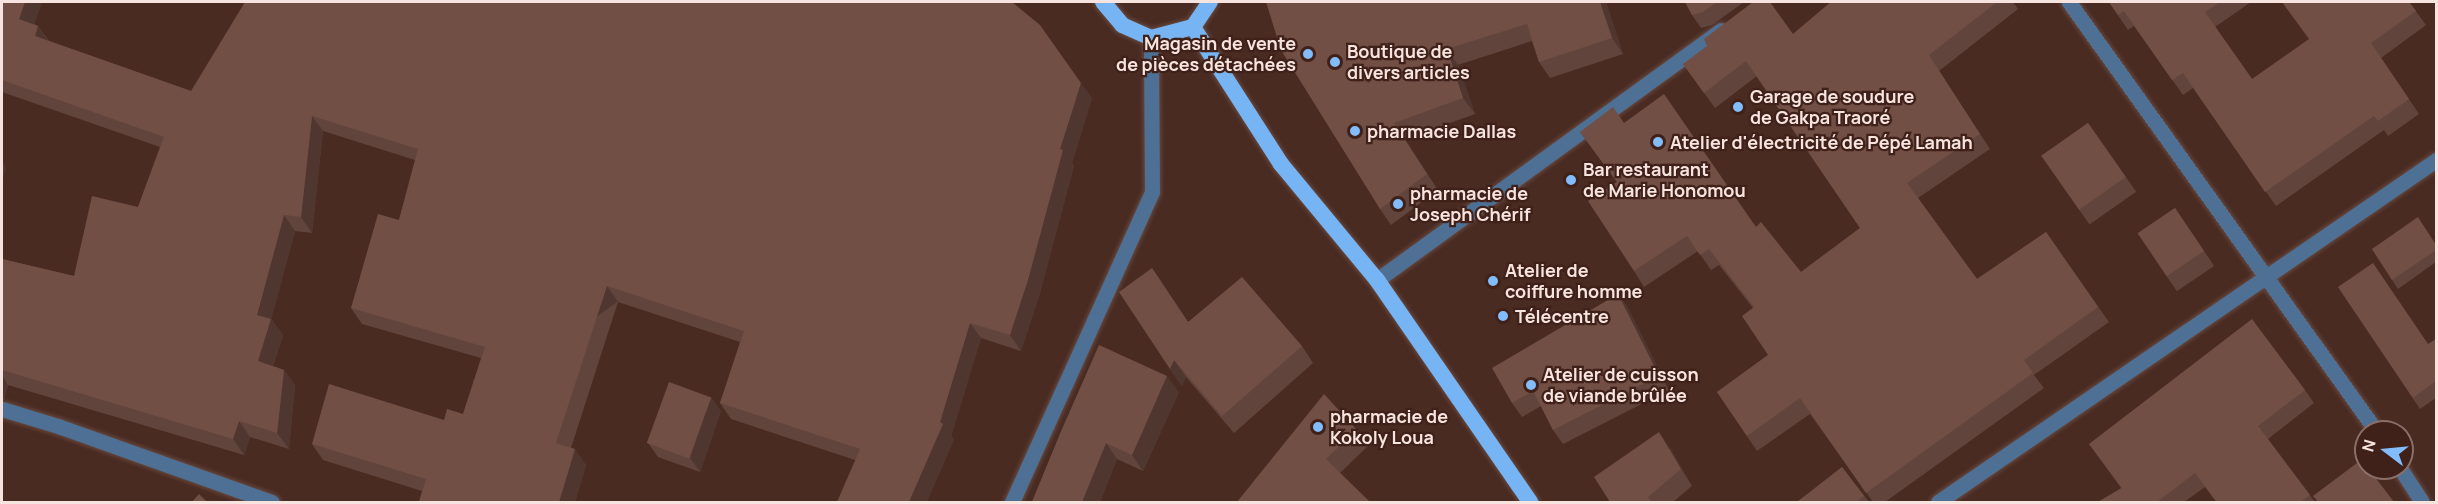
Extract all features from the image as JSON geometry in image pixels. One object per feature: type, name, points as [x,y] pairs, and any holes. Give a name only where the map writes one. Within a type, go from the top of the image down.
[{"type":"highway","points":[[1103,2],[1122,25],[1151,38],[1193,27],[1210,2]]},
{"type":"highway","points":[[1193,27],[1281,164],[1377,280],[1530,502]]},
{"type":"street","points":[[2069,2],[2368,420]]},
{"type":"street","points":[[1377,280],[1731,22]]},
{"type":"street","points":[[1012,502],[1152,192],[1151,38]]},
{"type":"street","points":[[1938,502],[2268,279],[2436,160]]},
{"type":"street","points":[[2,409],[58,426],[272,502]]},
{"type":"street","points":[[2408,480],[2422,502]]},
{"type":"building","points":[[2,2],[25,2],[19,19],[38,26],[35,36],[191,91],[245,2],[1012,2],[1040,25],[1081,83],[1060,149],[1063,150],[1028,280],[1010,335],[970,323],[940,422],[943,424],[909,502],[837,502],[860,449],[720,403],[744,331],[607,286],[556,443],[575,449],[559,502],[419,502],[426,479],[312,444],[329,384],[444,420],[447,409],[463,414],[485,347],[351,308],[378,214],[399,220],[418,149],[312,116],[301,217],[284,215],[257,315],[271,319],[258,361],[284,370],[277,433],[239,421],[233,439],[2,370],[2,259],[74,276],[92,196],[138,207],[164,137],[2,80]]},
{"type":"building","points":[[1266,2],[1600,2],[1612,38],[1539,62],[1527,24],[1447,49],[1463,98],[1394,123],[1427,174],[1380,209],[1281,50]]},
{"type":"building","points":[[1685,2],[1717,2],[1703,12],[1692,15]]},
{"type":"building","points":[[1753,2],[1770,2],[1793,34],[1831,2],[1997,2],[1929,55],[1980,134],[1907,183],[1977,279],[2046,232],[2098,307],[2024,360],[2033,373],[1866,493],[1800,398],[1747,436],[1717,392],[1768,355],[1742,316],[1754,307],[1709,249],[1700,255],[1687,236],[1634,271],[1588,201],[1617,182],[1580,132],[1613,107],[1624,123],[1664,94],[1756,227],[1761,222],[1801,272],[1860,228],[1746,61],[1704,93],[1683,64],[1707,46],[1704,39]]},
{"type":"building","points":[[2109,2],[2220,2],[2205,12],[2252,79],[2309,39],[2282,2],[2409,2],[2416,11],[2371,43],[2409,99],[2378,121],[2374,116],[2265,192],[2183,73],[2172,80],[2124,11],[2118,15]]},
{"type":"building","points":[[2088,123],[2126,177],[2079,210],[2041,156]]},
{"type":"building","points":[[2175,208],[2204,251],[2167,276],[2138,233]]},
{"type":"building","points":[[2418,217],[2436,245],[2436,250],[2392,280],[2372,249]]},
{"type":"building","points":[[2373,263],[2428,344],[2436,339],[2436,381],[2413,398],[2338,287]]},
{"type":"building","points":[[1152,268],[1188,322],[1242,277],[1302,346],[1222,416],[1174,360],[1170,369],[1119,292]]},
{"type":"building","points":[[1618,294],[1659,376],[1553,430],[1533,391],[1512,403],[1492,368]]},
{"type":"building","points":[[2252,319],[2305,390],[2258,426],[2310,495],[2300,502],[2217,502],[2195,473],[2157,502],[2098,502],[2122,488],[2089,444]]},
{"type":"building","points":[[1099,345],[1167,376],[1132,455],[1106,443],[1082,502],[1032,502],[1062,429]]},
{"type":"building","points":[[669,382],[711,397],[689,458],[647,443]]},
{"type":"building","points":[[1324,394],[1357,430],[1326,459],[1370,502],[1237,502]]},
{"type":"building","points":[[1659,432],[1681,469],[1648,497],[1651,502],[1610,502],[1594,477]]},
{"type":"building","points":[[2354,465],[2354,480],[2377,480],[2394,502],[2318,502],[2313,496]]},
{"type":"building","points":[[1842,467],[1864,496],[1856,502],[1797,502]]},
{"type":"building","points":[[199,494],[207,502],[192,502]]},
{"type":"place","name":"Magasin de vente de pièces détachées","points":[[1308,54]]},
{"type":"place","name":"Boutique de divers articles","points":[[1335,62]]},
{"type":"place","name":"Garage de soudure de Gakpa Traoré","points":[[1738,107]]},
{"type":"place","name":"pharmacie Dallas","points":[[1355,131]]},
{"type":"place","name":"Atelier d'électricité de Pépé Lamah","points":[[1658,142]]},
{"type":"place","name":"Bar restaurant de Marie Honomou","points":[[1571,180]]},
{"type":"place","name":"pharmacie de Joseph Chérif","points":[[1398,204]]},
{"type":"place","name":"Atelier de coiffure homme","points":[[1493,281]]},
{"type":"place","name":"Télécentre","points":[[1503,316]]},
{"type":"place","name":"Atelier de cuisson de viande brûlée","points":[[1531,385]]},
{"type":"place","name":"pharmacie de Kokoly Loua","points":[[1318,427]]}]
